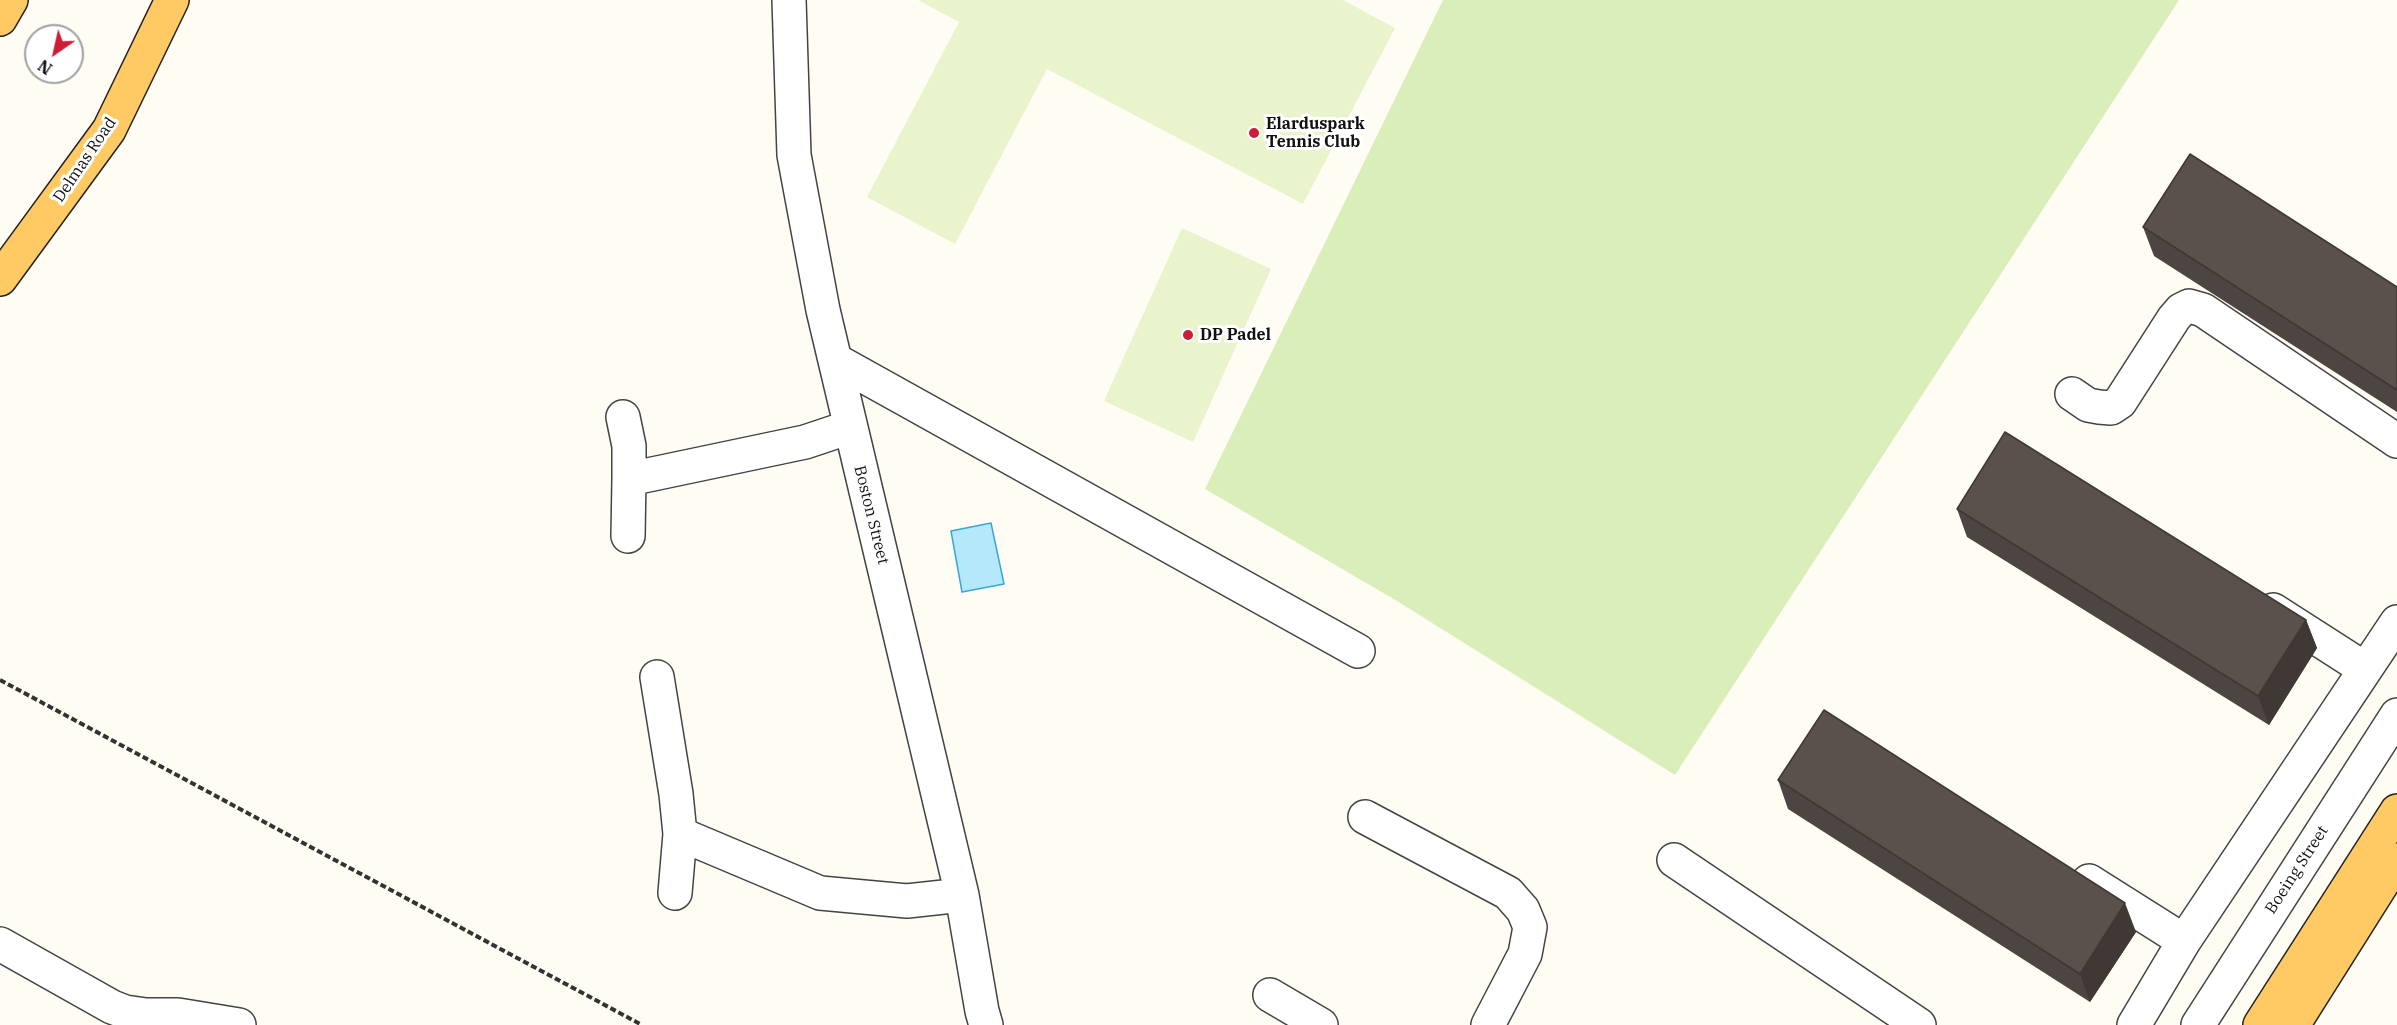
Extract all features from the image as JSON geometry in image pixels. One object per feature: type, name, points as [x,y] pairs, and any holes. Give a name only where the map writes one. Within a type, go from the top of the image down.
[{"type":"main road","points":[[0,19],[11,0]]},
{"type":"main road","name":"Delmas Road","points":[[0,279],[109,130],[172,0]]},
{"type":"main road","points":[[2260,1025],[2397,811]]},
{"type":"main road","points":[[2293,1025],[2397,860]]},
{"type":"street","name":"Boston Street","points":[[789,0],[794,155],[823,310],[962,896],[986,1025]]},
{"type":"street","points":[[2072,394],[2088,405],[2099,407],[2111,408],[2120,402],[2174,318],[2181,310],[2189,306],[2203,310],[2397,441]]},
{"type":"street","points":[[835,360],[1358,651]]},
{"type":"street","points":[[623,417],[630,446],[628,536]]},
{"type":"street","points":[[629,479],[805,442],[850,427]]},
{"type":"street","points":[[2245,591],[2365,669]]},
{"type":"street","points":[[2133,1025],[2184,942],[2397,621]]},
{"type":"street","points":[[657,677],[680,834],[675,893]]},
{"type":"street","name":"Boeing Street","points":[[2198,1025],[2397,715]]},
{"type":"street","points":[[1365,818],[1508,893],[1523,910],[1530,927],[1525,954],[1488,1025]]},
{"type":"street","points":[[680,834],[820,893],[907,901],[962,896]]},
{"type":"street","points":[[1674,860],[1919,1025]]},
{"type":"street","points":[[2063,864],[2184,942]]},
{"type":"street","points":[[0,944],[112,1007],[125,1012],[146,1015],[178,1015],[239,1025]]},
{"type":"street","points":[[1270,995],[1322,1025]]},
{"type":"path","points":[[0,680],[642,1025]]},
{"type":"green space","name":"Elarduspark Tennis Club","points":[[918,0],[1343,0],[1395,28],[1303,204],[1047,69],[955,244],[867,197],[959,22]]},
{"type":"green space","points":[[1443,0],[2179,0],[1675,775],[1397,601],[1205,489]]},
{"type":"green space","name":"DP Padel","points":[[1182,228],[1271,269],[1193,442],[1104,401]]},
{"type":"water","points":[[991,523],[1004,584],[962,592],[951,531]]},
{"type":"building","points":[[2190,154],[2397,287],[2397,390],[2143,227]]},
{"type":"building","points":[[2005,432],[2306,620],[2258,696],[1957,509]]},
{"type":"building","points":[[1824,710],[2125,903],[2080,974],[1778,780]]},
{"type":"place","name":"Elarduspark Tennis Club","points":[[1254,133]]},
{"type":"place","name":"DP Padel","points":[[1188,335]]}]
